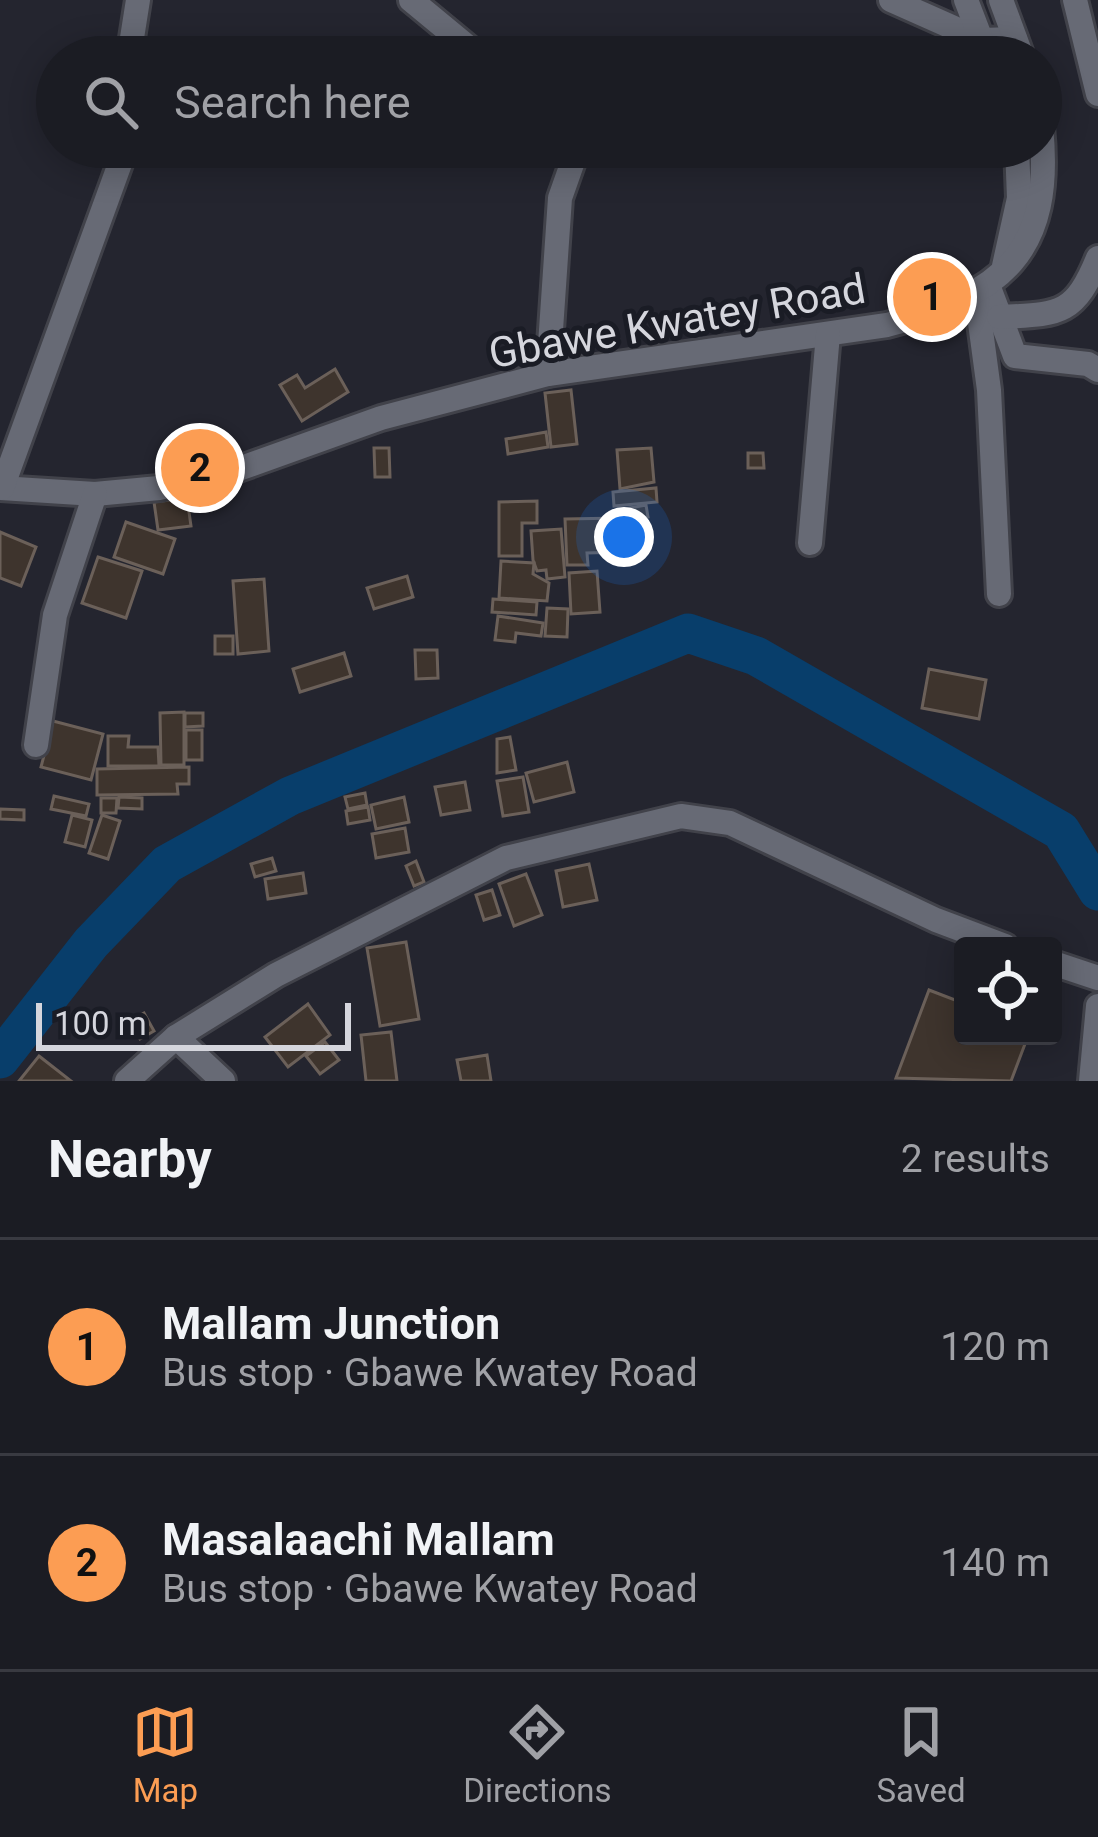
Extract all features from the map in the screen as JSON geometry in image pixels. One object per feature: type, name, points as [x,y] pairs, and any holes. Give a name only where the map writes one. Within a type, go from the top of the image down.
[{"type":"street","points":[[132,36],[138,0]]},
{"type":"street","points":[[410,0],[454,36]]},
{"type":"street","points":[[966,0],[980,36]]},
{"type":"street","points":[[1001,0],[1014,36]]},
{"type":"street","points":[[1075,0],[1098,94]]},
{"type":"street","points":[[901,1],[962,36]]},
{"type":"street","points":[[1,488],[118,168]]},
{"type":"street","points":[[548,374],[560,197],[570,168]]},
{"type":"street","points":[[999,594],[989,282],[1019,198],[1018,168]]},
{"type":"street","points":[[989,282],[1028,246],[1042,168]]},
{"type":"street","points":[[999,317],[1054,314],[1071,307],[1098,258]]},
{"type":"street","points":[[989,282],[1015,356],[1088,364],[1098,370]]},
{"type":"street","name":"Gbawe Kwatey Road","points":[[1,488],[94,494],[159,488],[230,472],[381,418],[548,374],[828,334],[924,315],[989,282]]},
{"type":"street","points":[[810,543],[828,334]]},
{"type":"street","points":[[36,745],[55,615],[94,494]]},
{"type":"street","points":[[127,1081],[176,1037],[276,975],[506,858],[681,816],[730,823],[981,937]]},
{"type":"street","points":[[1062,966],[1098,978]]},
{"type":"street","points":[[1091,1081],[1098,1006]]},
{"type":"street","points":[[176,1037],[223,1081]]},
{"type":"building","points":[[335,369],[348,392],[302,421],[280,385],[297,375],[305,388]]},
{"type":"building","points":[[571,390],[577,444],[551,447],[545,393]]},
{"type":"building","points":[[546,432],[548,447],[508,454],[506,439]]},
{"type":"building","points":[[374,448],[389,448],[390,477],[375,477]]},
{"type":"building","points":[[651,448],[654,482],[620,489],[617,450]]},
{"type":"building","points":[[748,453],[763,453],[764,468],[748,468]]},
{"type":"building","points":[[656,488],[657,502],[614,506],[613,492]]},
{"type":"building","points":[[187,498],[191,526],[158,530],[154,502]]},
{"type":"building","points":[[537,501],[537,523],[522,523],[522,556],[499,556],[499,502]]},
{"type":"building","points":[[646,505],[648,517],[621,522],[619,510]]},
{"type":"building","points":[[620,518],[621,552],[587,553],[588,565],[567,565],[565,519]]},
{"type":"building","points":[[126,522],[175,539],[163,574],[114,557]]},
{"type":"building","points":[[561,529],[565,577],[547,579],[546,570],[537,571],[533,560],[531,531]]},
{"type":"building","points":[[0,532],[36,547],[21,586],[0,578]]},
{"type":"building","points":[[98,557],[142,571],[126,618],[82,603]]},
{"type":"building","points":[[501,561],[534,563],[533,574],[549,583],[547,601],[499,598]]},
{"type":"building","points":[[597,571],[600,612],[571,614],[569,573]]},
{"type":"building","points":[[407,576],[413,597],[374,609],[367,588]]},
{"type":"building","points":[[264,579],[269,651],[238,654],[233,581]]},
{"type":"building","points":[[493,599],[537,602],[536,615],[492,612]]},
{"type":"building","points":[[547,608],[568,609],[567,637],[545,636]]},
{"type":"building","points":[[498,616],[543,623],[541,636],[516,633],[515,642],[495,640]]},
{"type":"building","points":[[215,636],[233,636],[233,654],[215,654]]},
{"type":"building","points":[[415,650],[437,650],[438,678],[416,679]]},
{"type":"building","points":[[344,653],[351,676],[300,692],[293,669]]},
{"type":"building","points":[[929,669],[986,680],[979,719],[922,708]]},
{"type":"building","points":[[184,712],[184,765],[161,765],[160,713]]},
{"type":"building","points":[[185,713],[203,713],[203,726],[185,727]]},
{"type":"building","points":[[53,721],[103,734],[91,780],[41,767]]},
{"type":"building","points":[[186,730],[202,730],[202,760],[186,760]]},
{"type":"building","points":[[108,736],[129,736],[128,747],[158,747],[159,766],[108,766]]},
{"type":"building","points":[[510,737],[516,770],[497,773],[497,739]]},
{"type":"building","points":[[567,762],[574,792],[534,802],[526,773]]},
{"type":"building","points":[[189,767],[189,784],[177,784],[178,794],[97,795],[97,769]]},
{"type":"building","points":[[523,777],[529,812],[503,816],[497,781]]},
{"type":"building","points":[[465,782],[470,810],[441,815],[435,787]]},
{"type":"building","points":[[365,793],[367,805],[348,809],[345,797]]},
{"type":"building","points":[[54,796],[89,804],[86,816],[51,809]]},
{"type":"building","points":[[119,797],[142,798],[142,809],[118,808]]},
{"type":"building","points":[[404,797],[409,822],[376,829],[371,805]]},
{"type":"building","points":[[101,798],[117,798],[116,813],[101,813]]},
{"type":"building","points":[[368,807],[370,820],[348,824],[346,811]]},
{"type":"building","points":[[0,809],[24,810],[24,820],[0,819]]},
{"type":"building","points":[[72,815],[92,820],[85,847],[65,842]]},
{"type":"building","points":[[102,815],[120,821],[108,859],[89,853]]},
{"type":"building","points":[[405,828],[409,852],[376,858],[372,834]]},
{"type":"building","points":[[272,858],[276,871],[255,877],[251,864]]},
{"type":"building","points":[[416,861],[424,882],[414,886],[406,866]]},
{"type":"building","points":[[589,864],[597,900],[563,907],[556,871]]},
{"type":"building","points":[[303,873],[306,893],[268,899],[265,879]]},
{"type":"building","points":[[526,874],[542,915],[514,926],[499,884]]},
{"type":"building","points":[[492,890],[500,915],[484,920],[476,895]]},
{"type":"building","points":[[406,942],[419,1019],[380,1026],[367,948]]},
{"type":"building","points":[[929,990],[954,1000],[954,1045],[1025,1045],[1011,1081],[896,1078]]},
{"type":"building","points":[[308,1004],[330,1035],[288,1067],[265,1037]]},
{"type":"building","points":[[144,1013],[154,1031],[140,1039],[130,1021]]},
{"type":"building","points":[[391,1032],[397,1081],[366,1081],[361,1035]]},
{"type":"building","points":[[325,1042],[339,1060],[320,1074],[306,1056]]},
{"type":"building","points":[[487,1055],[491,1081],[461,1081],[457,1060]]},
{"type":"building","points":[[39,1056],[71,1081],[19,1081]]},
{"type":"waterway","points":[[0,1059],[91,943],[167,864],[290,796],[688,633],[756,656],[1061,831],[1098,891]]},
{"type":"place","name":"Mallam Junction","points":[[932,297]]},
{"type":"place","name":"Masalaachi Mallam","points":[[200,468]]}]
